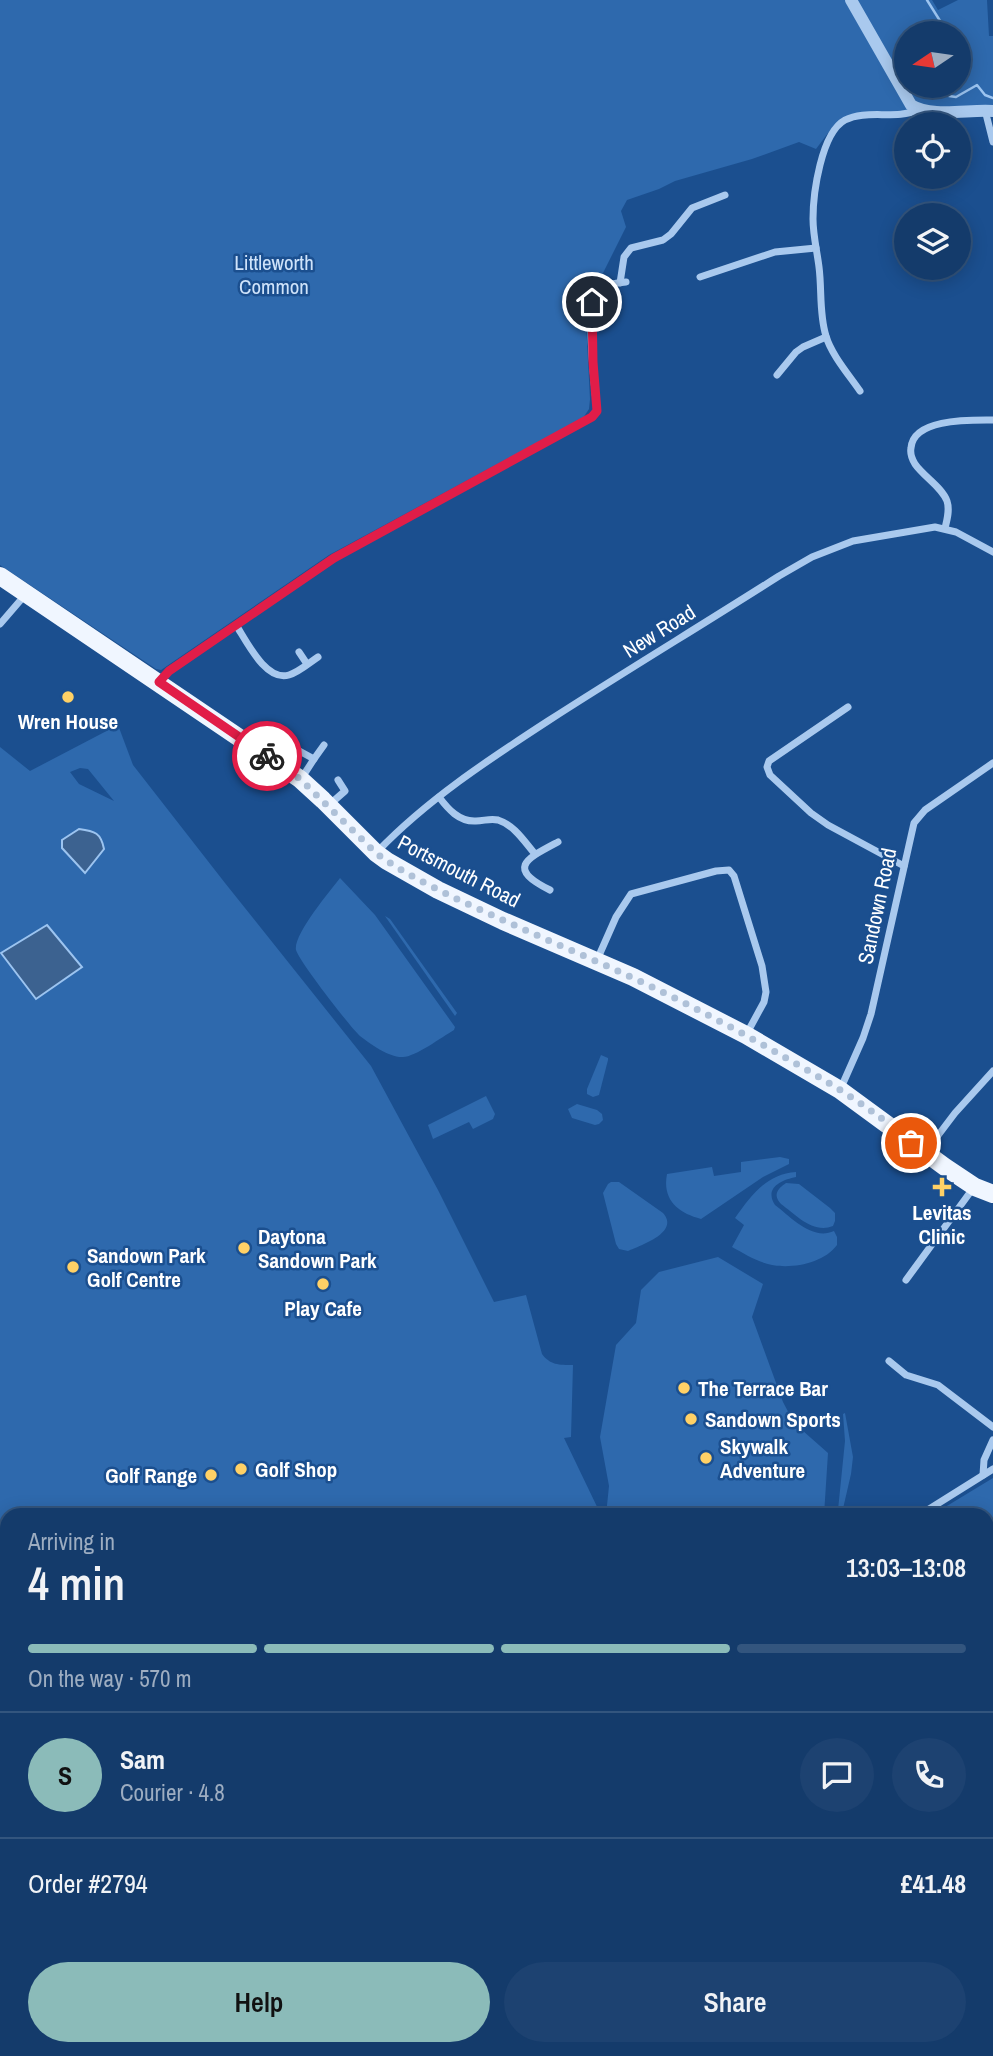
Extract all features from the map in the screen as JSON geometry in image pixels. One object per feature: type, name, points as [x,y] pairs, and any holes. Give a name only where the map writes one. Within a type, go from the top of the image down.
[{"type":"main road","name":"Portsmouth Road","points":[[0,576],[300,779],[387,861],[438,890],[658,989],[746,1035],[840,1090],[928,1149]]},
{"type":"main road","points":[[928,1149],[975,1187],[993,1193]]},
{"type":"main road","points":[[928,1149],[967,1170],[993,1193]]},
{"type":"street","points":[[851,0],[911,105],[919,110],[932,112],[989,111],[993,142]]},
{"type":"street","points":[[860,391],[826,337],[813,219],[815,188],[823,157],[836,128],[845,120],[860,116],[907,115],[919,110]]},
{"type":"street","points":[[159,682],[169,671],[334,558],[592,417],[597,411],[592,302],[596,291],[623,282],[624,257],[631,248],[663,240],[692,208],[725,195]]},
{"type":"street","points":[[700,277],[775,252],[816,248]]},
{"type":"street","points":[[775,375],[803,347],[826,337]]},
{"type":"street","points":[[945,528],[948,505],[946,497],[914,463],[910,450],[912,441],[924,430],[937,424],[993,420]]},
{"type":"street","name":"New Road","points":[[376,853],[439,797],[513,744],[812,557],[853,541],[945,528],[968,537],[993,552]]},
{"type":"street","points":[[0,624],[25,594]]},
{"type":"street","points":[[236,625],[269,672],[278,676],[287,676],[318,657]]},
{"type":"street","points":[[299,652],[307,664]]},
{"type":"street","points":[[848,707],[769,761],[767,767],[770,775],[811,813],[839,832],[904,866]]},
{"type":"street","points":[[300,779],[324,745]]},
{"type":"street","points":[[292,747],[313,759]]},
{"type":"street","name":"Sandown Road","points":[[840,1090],[871,1014],[914,823],[918,817],[993,763]]},
{"type":"street","points":[[329,806],[345,791],[338,780]]},
{"type":"street","points":[[439,797],[456,815],[476,821],[496,820],[514,829],[535,854]]},
{"type":"street","points":[[514,829],[523,822]]},
{"type":"street","points":[[550,890],[535,883],[524,872],[524,865],[535,854],[558,842]]},
{"type":"street","points":[[596,961],[616,917],[631,894],[729,870],[734,876],[762,966],[766,992],[764,1002],[746,1035]]},
{"type":"street","points":[[928,1149],[955,1113],[993,1071]]},
{"type":"street","points":[[906,1280],[975,1187]]},
{"type":"street","points":[[889,1361],[906,1375],[938,1385],[993,1427]]},
{"type":"street","points":[[983,1475],[984,1460],[993,1440]]},
{"type":"street","points":[[931,1508],[993,1469]]},
{"type":"green space","name":"Littleworth Common","points":[[0,0],[932,0],[938,10],[958,0],[987,0],[989,36],[993,36],[993,111],[894,112],[894,115],[845,120],[828,133],[816,149],[799,142],[752,159],[675,181],[627,200],[621,211],[626,227],[600,279],[587,293],[585,303],[590,399],[589,409],[583,418],[329,555],[161,670],[0,565]]},
{"type":"green space","points":[[118,725],[133,765],[371,1066],[438,1190],[494,1302],[526,1295],[542,1354],[555,1364],[573,1365],[571,1437],[564,1438],[598,1508],[0,1508],[0,747],[30,771]],"holes":[[[80,768],[88,769],[114,801],[79,784],[70,772]]]},
{"type":"green space","points":[[340,878],[375,915],[455,1027],[414,1054],[398,1057],[386,1053],[360,1036],[325,994],[296,950],[306,924]]},
{"type":"green space","points":[[385,916],[390,919],[457,1013],[455,1016]]},
{"type":"green space","points":[[601,1055],[608,1060],[599,1095],[593,1097],[587,1094],[587,1089]]},
{"type":"green space","points":[[486,1096],[495,1114],[493,1119],[473,1129],[469,1122],[433,1139],[428,1125]]},
{"type":"green space","points":[[577,1104],[597,1110],[602,1114],[603,1120],[595,1125],[572,1118],[568,1109]]},
{"type":"green space","points":[[780,1157],[789,1159],[789,1164],[763,1177],[701,1219],[685,1213],[669,1198],[667,1174],[712,1167],[714,1176],[741,1172],[741,1162]]},
{"type":"green space","points":[[796,1172],[796,1177],[785,1180],[773,1189],[772,1199],[775,1205],[810,1230],[818,1233],[834,1231],[837,1245],[816,1260],[789,1266],[761,1262],[732,1247],[744,1225],[735,1218],[753,1194],[776,1177]]},
{"type":"green space","points":[[611,1182],[619,1182],[663,1213],[667,1226],[663,1232],[628,1251],[619,1249],[603,1193]]},
{"type":"green space","points":[[786,1183],[799,1184],[830,1208],[835,1213],[833,1226],[826,1228],[812,1225],[781,1204],[777,1192]]},
{"type":"green space","points":[[718,1257],[763,1284],[752,1317],[783,1402],[794,1423],[828,1453],[824,1508],[607,1508],[609,1486],[600,1437],[616,1345],[636,1323],[641,1290],[659,1272]]},
{"type":"green space","points":[[845,1413],[853,1457],[843,1508],[838,1508],[845,1441]]},
{"type":"green space","points":[[993,1478],[993,1508],[944,1508]]},
{"type":"shaded area","points":[[79,829],[96,834],[104,849],[85,873],[62,848],[62,840]]},
{"type":"shaded area","points":[[47,925],[82,967],[36,999],[1,953]]},
{"type":"waterway","points":[[927,0],[940,21]]},
{"type":"waterway","points":[[971,88],[977,85],[985,95],[993,98]]},
{"type":"way so far","points":[[267,756],[300,779],[387,861],[482,911],[621,972],[708,1014],[840,1090],[896,1129],[911,1143]]},
{"type":"place","name":"Wren House","points":[[68,697]]},
{"type":"place","name":"Levitas Clinic","points":[[942,1187]]},
{"type":"place","name":"Daytona Sandown Park","points":[[244,1248]]},
{"type":"place","name":"Sandown Park Golf Centre","points":[[73,1267]]},
{"type":"place","name":"Play Cafe","points":[[323,1284]]},
{"type":"place","name":"The Terrace Bar","points":[[684,1388]]},
{"type":"place","name":"Sandown Sports","points":[[691,1419]]},
{"type":"place","name":"Skywalk Adventure","points":[[706,1458]]},
{"type":"place","name":"Golf Shop","points":[[241,1469]]},
{"type":"place","name":"Golf Range","points":[[211,1475]]},
{"type":"route","points":[[267,756],[159,682],[169,671],[334,558],[592,417],[597,411],[593,379],[592,302]]}]
